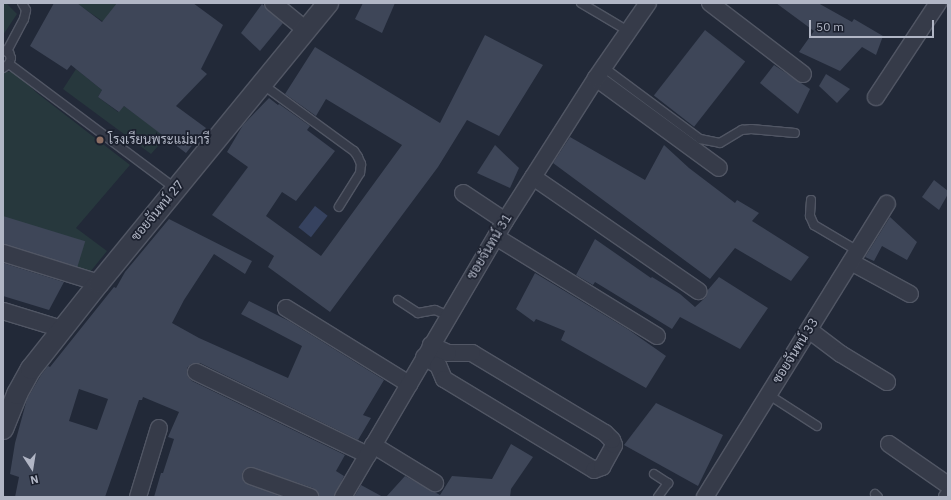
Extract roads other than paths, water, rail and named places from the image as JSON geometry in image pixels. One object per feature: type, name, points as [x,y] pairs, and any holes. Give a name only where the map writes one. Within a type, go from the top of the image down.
[{"type":"street","points":[[273,3],[306,30]]},
{"type":"street","name":"ซอยจันทน์ 27","points":[[3,426],[17,394],[31,369],[99,283],[328,3]]},
{"type":"street","name":"ซอยจันทน์ 31","points":[[344,497],[448,316],[505,221],[599,72],[648,3]]},
{"type":"street","points":[[710,3],[803,74]]},
{"type":"street","points":[[876,97],[936,4]]},
{"type":"street","points":[[599,72],[719,168]]},
{"type":"street","points":[[533,177],[698,291]]},
{"type":"street","points":[[463,193],[505,221]]},
{"type":"street","name":"ซอยจันทน์ 33","points":[[705,497],[887,204]]},
{"type":"street","points":[[496,237],[657,336]]},
{"type":"street","points":[[3,253],[99,283]]},
{"type":"street","points":[[854,257],[910,294]]},
{"type":"street","points":[[286,308],[409,384]]},
{"type":"street","points":[[3,311],[62,330]]},
{"type":"street","points":[[809,330],[841,354],[887,382]]},
{"type":"street","points":[[428,351],[472,353],[605,434],[612,440],[614,445],[602,467],[594,470],[444,379],[438,365],[428,351]]},
{"type":"street","points":[[196,372],[370,450],[435,483]]},
{"type":"street","points":[[138,497],[158,428]]},
{"type":"street","points":[[888,444],[948,485]]},
{"type":"street","points":[[251,476],[310,497]]},
{"type":"lane","points":[[22,3],[26,10],[24,19],[5,50],[10,56],[6,66],[176,189]]},
{"type":"lane","points":[[581,3],[628,31]]},
{"type":"lane","points":[[599,72],[700,139],[720,143],[742,130],[751,129],[795,133]]},
{"type":"lane","points":[[262,84],[354,151],[358,157],[361,164],[360,173],[339,207]]},
{"type":"lane","points":[[811,200],[810,216],[814,225],[854,257]]},
{"type":"lane","points":[[398,300],[418,313],[435,310],[448,316]]},
{"type":"lane","points":[[768,395],[816,426]]},
{"type":"lane","points":[[654,474],[668,483],[658,497]]},
{"type":"water","points":[[315,206],[328,216],[311,237],[298,227]]},
{"type":"place","name":"โรงเรียนพระแม่มารี","points":[[100,140]]}]
